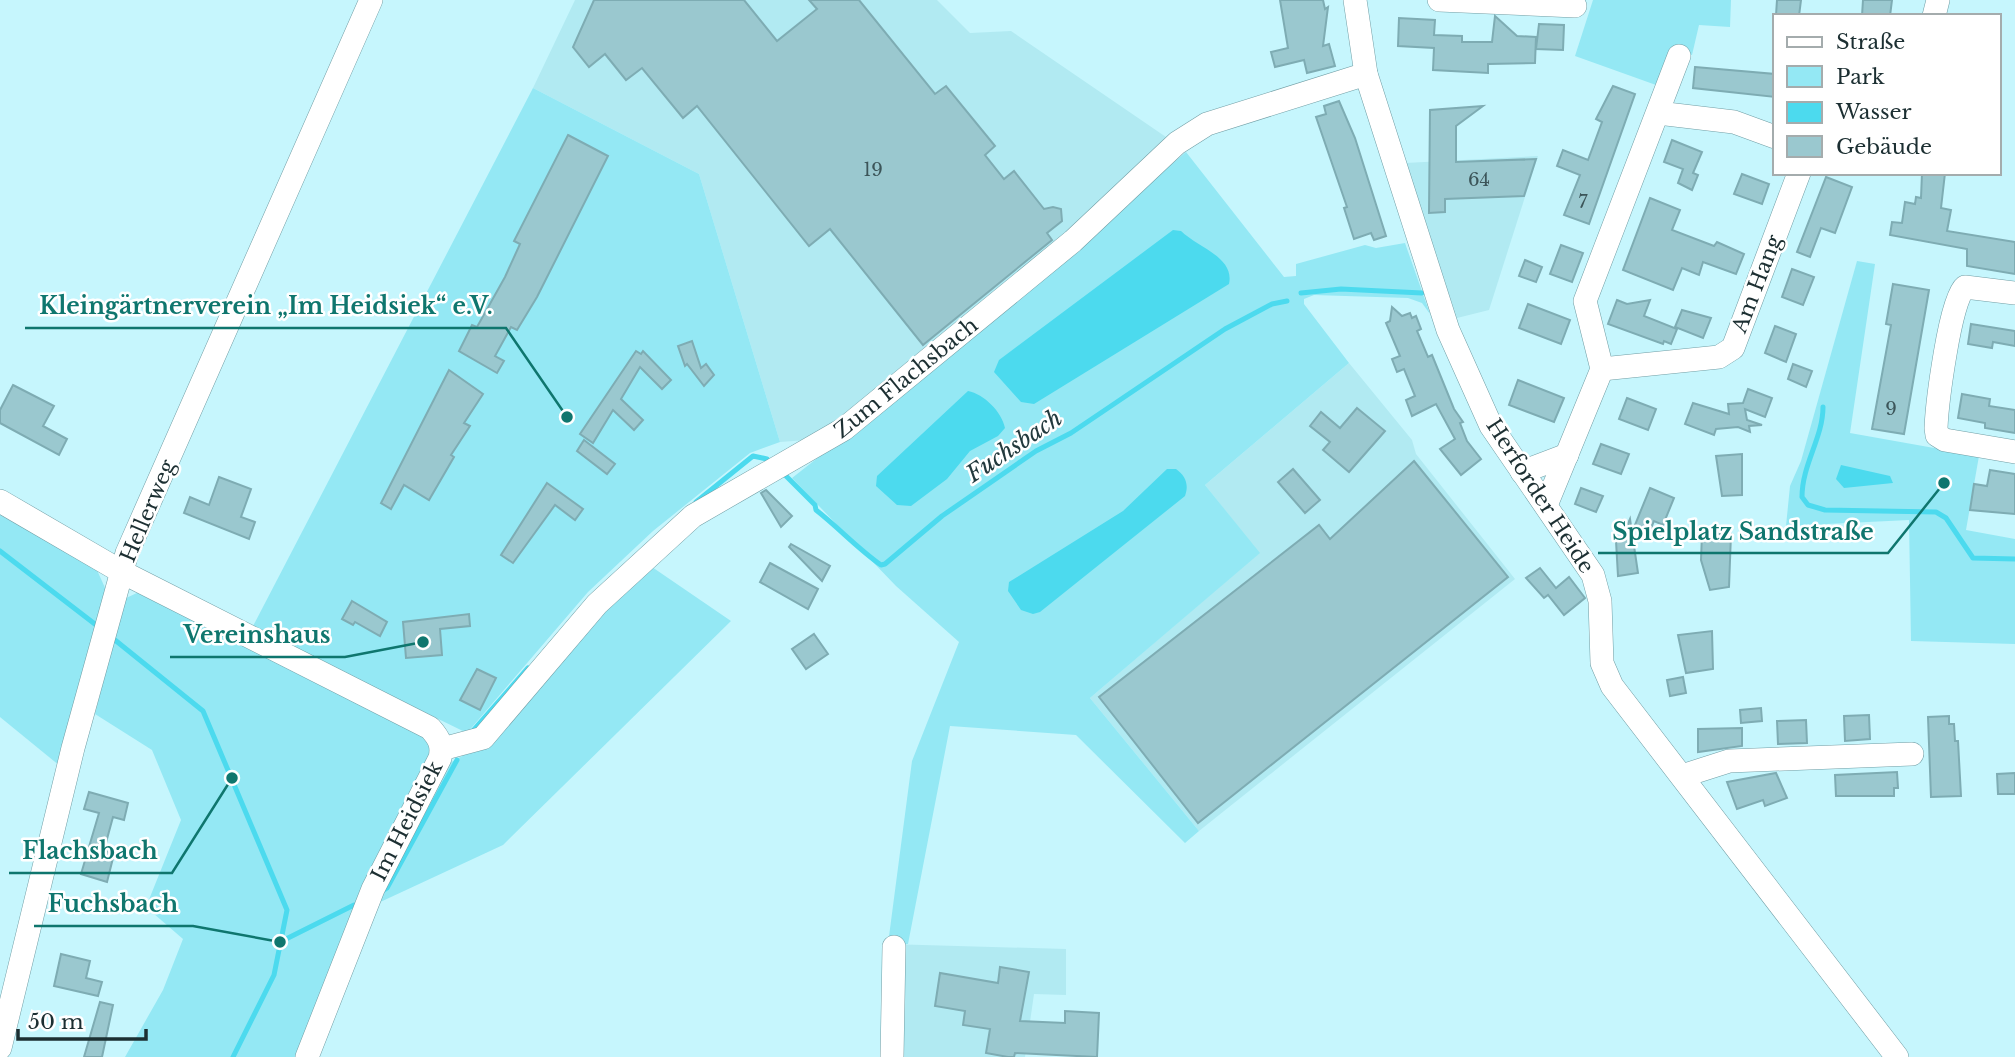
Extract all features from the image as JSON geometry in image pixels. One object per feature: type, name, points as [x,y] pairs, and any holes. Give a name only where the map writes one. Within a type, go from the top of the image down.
[{"type":"street","name":"Hellerweg","points":[[0,1048],[122,572],[372,0]]},
{"type":"street","name":"Herforder Heide","points":[[1355,0],[1366,74],[1448,330],[1492,426],[1522,472],[1547,503],[1593,575],[1600,601],[1602,663],[1612,686],[1897,1057]]},
{"type":"street","points":[[1439,0],[1575,6]]},
{"type":"street","points":[[1547,503],[1602,369],[1585,301],[1679,56]]},
{"type":"street","name":"Zum Flachsbach","points":[[442,749],[482,738],[597,604],[652,553],[714,502],[844,429],[1073,241],[1177,143],[1207,124],[1366,74]]},
{"type":"street","points":[[1658,113],[1734,122],[1773,136]]},
{"type":"street","name":"Am Hang","points":[[1602,369],[1719,357],[1733,348],[1798,175]]},
{"type":"street","points":[[2015,293],[1976,287],[1965,287],[1959,291],[1936,428],[1937,435],[1945,440],[2015,452]]},
{"type":"street","points":[[1522,472],[1567,455]]},
{"type":"street","name":"Im Heidsiek","points":[[0,500],[122,572],[430,729],[439,737],[442,749],[436,769],[373,890],[307,1057]]},
{"type":"street","points":[[1682,776],[1729,761],[1912,754]]},
{"type":"street","points":[[892,1057],[894,947]]},
{"type":"shaded area","points":[[575,0],[937,0],[970,33],[1011,31],[1166,137],[1069,235],[820,439],[780,442],[699,174],[533,88]]},
{"type":"shaded area","points":[[1538,156],[1489,310],[1457,318],[1405,163]]},
{"type":"shaded area","points":[[1349,363],[1412,440],[1416,454],[1515,579],[1199,831],[1090,698],[1259,553],[1205,485]]},
{"type":"shaded area","points":[[888,944],[1066,949],[1066,995],[1034,994],[1025,1057],[885,1057]]},
{"type":"green space","points":[[1593,0],[1731,0],[1730,27],[1699,25],[1692,55],[1668,53],[1656,85],[1575,56]]},
{"type":"green space","points":[[533,88],[699,174],[780,442],[750,453],[653,531],[588,592],[467,733],[252,628]]},
{"type":"green space","points":[[1186,152],[1284,277],[1296,276],[1296,264],[1365,245],[1376,248],[1405,243],[1430,314],[1422,303],[1408,298],[1314,295],[1304,299],[1304,304],[1349,363],[1205,485],[1260,553],[1090,698],[1199,831],[1185,843],[1076,735],[950,726],[908,944],[888,944],[912,761],[959,642],[896,586],[792,478],[958,348]]},
{"type":"green space","points":[[1857,261],[1875,264],[1850,433],[1979,456],[1966,530],[2015,539],[2015,644],[1911,641],[1909,520],[1786,526],[1790,486],[1801,461]]},
{"type":"green space","points":[[0,515],[96,568],[106,590],[60,766],[0,717]]},
{"type":"green space","points":[[652,567],[731,621],[503,845],[376,904],[448,764],[487,742],[581,634]]},
{"type":"green space","points":[[139,592],[429,737],[430,770],[301,1057],[125,1057],[163,990],[183,939],[146,907],[181,820],[152,750],[95,714],[124,599]]},
{"type":"water","points":[[1173,230],[1181,231],[1221,260],[1229,275],[1229,284],[1034,404],[1021,402],[994,372],[999,360]]},
{"type":"water","points":[[968,391],[991,405],[1005,428],[998,436],[970,451],[947,479],[911,506],[897,505],[876,486],[877,476]]},
{"type":"water","points":[[1841,465],[1890,476],[1893,483],[1844,488],[1836,479]]},
{"type":"water","points":[[1167,469],[1176,469],[1184,478],[1187,484],[1185,496],[1040,612],[1033,614],[1021,610],[1008,591],[1009,582],[1123,511]]},
{"type":"building","points":[[594,0],[744,0],[777,41],[817,9],[809,0],[859,0],[935,94],[946,86],[995,146],[985,155],[1004,179],[1014,171],[1044,209],[1061,209],[1062,221],[1047,233],[1052,240],[923,345],[830,229],[809,246],[697,106],[683,118],[642,68],[626,80],[605,54],[589,67],[573,47]]},
{"type":"building","points":[[1280,0],[1323,0],[1325,9],[1328,7],[1323,46],[1329,44],[1335,66],[1307,73],[1304,60],[1275,67],[1271,52],[1288,48]]},
{"type":"building","points":[[1777,0],[1801,0],[1799,14],[1776,14]]},
{"type":"building","points":[[1863,0],[1892,0],[1890,14],[1862,14]]},
{"type":"building","points":[[1495,16],[1517,36],[1536,37],[1535,63],[1488,64],[1488,73],[1433,70],[1434,48],[1398,46],[1399,18],[1435,20],[1434,35],[1462,36],[1462,42],[1492,42]]},
{"type":"building","points":[[1539,24],[1564,25],[1563,50],[1536,49]]},
{"type":"building","points":[[1695,67],[1773,74],[1773,97],[1693,88]]},
{"type":"building","points":[[1613,86],[1635,94],[1589,224],[1564,215],[1580,175],[1557,166],[1563,150],[1588,160],[1602,122],[1596,119]]},
{"type":"building","points":[[1339,101],[1355,138],[1386,236],[1374,240],[1371,233],[1354,239],[1344,208],[1347,207],[1316,117],[1326,114],[1324,106]]},
{"type":"building","points":[[1483,106],[1456,126],[1456,162],[1536,159],[1524,196],[1445,199],[1445,212],[1429,213],[1430,110]]},
{"type":"building","points":[[568,135],[608,156],[537,297],[517,330],[511,327],[495,356],[504,361],[497,373],[459,351],[472,325],[477,327],[505,277],[520,244],[514,241]]},
{"type":"building","points":[[1672,140],[1702,152],[1693,173],[1698,175],[1692,190],[1678,183],[1683,169],[1664,162]]},
{"type":"building","points":[[1742,174],[1769,184],[1762,204],[1734,194]]},
{"type":"building","points":[[1922,175],[1945,175],[1941,208],[1951,210],[1947,231],[2015,242],[2015,274],[1967,266],[1967,249],[1890,235],[1892,222],[1902,223],[1905,202],[1915,204],[1916,197],[1921,198]]},
{"type":"building","points":[[1826,177],[1852,187],[1835,233],[1821,228],[1810,257],[1797,252]]},
{"type":"building","points":[[1650,198],[1680,210],[1672,230],[1714,246],[1717,242],[1744,254],[1736,274],[1703,262],[1699,275],[1682,268],[1673,290],[1623,270]]},
{"type":"building","points":[[1561,245],[1583,253],[1572,282],[1550,274]]},
{"type":"building","points":[[1525,260],[1542,267],[1536,282],[1519,276]]},
{"type":"building","points":[[1792,269],[1814,277],[1803,305],[1782,297]]},
{"type":"building","points":[[1893,284],[1929,290],[1904,434],[1872,429],[1891,325],[1886,324]]},
{"type":"building","points":[[1617,300],[1627,304],[1650,300],[1644,316],[1677,329],[1671,344],[1664,341],[1663,344],[1608,324]]},
{"type":"building","points":[[1528,304],[1570,320],[1561,344],[1519,328]]},
{"type":"building","points":[[1392,307],[1402,316],[1410,313],[1412,318],[1416,316],[1421,329],[1417,331],[1428,357],[1432,355],[1454,409],[1463,422],[1460,423],[1467,441],[1481,459],[1461,475],[1440,449],[1455,439],[1436,404],[1412,416],[1406,400],[1415,396],[1404,369],[1397,372],[1392,359],[1400,356],[1386,323],[1390,321]]},
{"type":"building","points":[[1682,310],[1711,318],[1703,338],[1675,327]]},
{"type":"building","points":[[1971,324],[2015,331],[2015,346],[1993,342],[1992,348],[1968,344]]},
{"type":"building","points":[[1775,326],[1796,334],[1786,362],[1765,353]]},
{"type":"building","points":[[692,341],[701,368],[706,364],[714,375],[704,386],[687,364],[685,366],[678,346]]},
{"type":"building","points":[[636,351],[641,354],[643,351],[671,380],[662,389],[640,367],[621,399],[643,420],[634,430],[613,410],[593,443],[580,434]]},
{"type":"building","points":[[1793,364],[1812,371],[1806,387],[1788,379]]},
{"type":"building","points":[[449,370],[483,394],[464,423],[470,426],[451,455],[454,457],[429,500],[404,485],[391,509],[381,503]]},
{"type":"building","points":[[1518,380],[1564,398],[1554,422],[1509,405]]},
{"type":"building","points":[[13,385],[54,406],[43,426],[67,439],[59,455],[0,423],[0,410]]},
{"type":"building","points":[[1748,389],[1772,398],[1765,417],[1745,409],[1747,420],[1762,425],[1749,426],[1750,432],[1738,427],[1716,429],[1714,435],[1685,424],[1693,403],[1729,414],[1728,404],[1743,403]]},
{"type":"building","points":[[1962,394],[1990,399],[1989,406],[2015,410],[2015,433],[1985,428],[1985,423],[1958,418]]},
{"type":"building","points":[[1627,398],[1656,409],[1648,430],[1619,419]]},
{"type":"building","points":[[1357,408],[1385,431],[1349,472],[1323,450],[1330,442],[1310,426],[1321,412],[1340,428]]},
{"type":"building","points":[[584,440],[615,464],[607,474],[577,451]]},
{"type":"building","points":[[1601,444],[1629,454],[1621,474],[1593,464]]},
{"type":"building","points":[[1742,454],[1742,495],[1722,496],[1716,456]]},
{"type":"building","points":[[1414,461],[1508,577],[1198,823],[1099,697],[1319,525],[1330,539]]},
{"type":"building","points":[[1293,469],[1320,500],[1305,513],[1278,482]]},
{"type":"building","points":[[1990,470],[2015,474],[2015,514],[1970,510],[1974,484],[1987,486]]},
{"type":"building","points":[[219,477],[251,489],[241,517],[255,522],[249,539],[184,513],[190,497],[209,505]]},
{"type":"building","points":[[547,483],[583,509],[575,520],[555,505],[513,563],[501,555]]},
{"type":"building","points":[[1581,488],[1603,496],[1596,512],[1575,504]]},
{"type":"building","points":[[1650,488],[1674,498],[1663,525],[1654,521],[1650,531],[1635,525]]},
{"type":"building","points":[[766,490],[792,516],[781,527],[761,493]]},
{"type":"building","points":[[1630,519],[1638,573],[1618,576],[1616,541],[1621,540]]},
{"type":"building","points":[[1702,533],[1731,534],[1729,587],[1710,590],[1701,560]]},
{"type":"building","points":[[791,544],[830,566],[822,581],[789,547]]},
{"type":"building","points":[[770,563],[818,589],[808,609],[760,582]]},
{"type":"building","points":[[1540,568],[1556,588],[1569,577],[1585,598],[1564,615],[1548,595],[1544,598],[1526,578]]},
{"type":"building","points":[[352,601],[387,622],[380,636],[355,622],[353,625],[342,619]]},
{"type":"building","points":[[469,614],[470,626],[440,629],[442,655],[406,658],[403,622]]},
{"type":"building","points":[[1712,631],[1713,669],[1686,673],[1678,635]]},
{"type":"building","points":[[814,634],[828,654],[806,669],[792,649]]},
{"type":"building","points":[[477,669],[496,678],[480,710],[460,700]]},
{"type":"building","points":[[1683,677],[1686,693],[1670,696],[1667,680]]},
{"type":"building","points":[[1761,708],[1762,721],[1741,723],[1740,710]]},
{"type":"building","points":[[1869,715],[1870,739],[1845,741],[1844,716]]},
{"type":"building","points":[[1949,716],[1949,724],[1954,724],[1955,741],[1958,741],[1961,796],[1931,797],[1928,717]]},
{"type":"building","points":[[1806,720],[1807,743],[1778,744],[1777,721]]},
{"type":"building","points":[[1742,728],[1742,746],[1698,752],[1698,729]]},
{"type":"building","points":[[1897,772],[1898,788],[1894,788],[1894,796],[1836,796],[1835,775]]},
{"type":"building","points":[[1776,773],[1787,798],[1765,806],[1763,800],[1737,809],[1727,782]]},
{"type":"building","points":[[2015,773],[2015,794],[1998,794],[1997,774]]},
{"type":"building","points":[[89,792],[128,803],[124,820],[113,817],[104,850],[114,854],[107,882],[81,874],[99,813],[84,809]]},
{"type":"building","points":[[61,954],[90,961],[86,978],[102,982],[98,996],[54,986]]},
{"type":"building","points":[[1000,967],[1029,972],[1020,1021],[1065,1023],[1065,1011],[1099,1013],[1097,1057],[1015,1053],[1014,1057],[1008,1057],[986,1053],[990,1029],[963,1025],[965,1011],[935,1006],[940,973],[998,983]]},
{"type":"building","points":[[100,1002],[113,1005],[102,1057],[84,1057]]},
{"type":"waterway","name":"Fuchsbach","points":[[1301,293],[1341,289],[1422,293]]},
{"type":"waterway","name":"Fuchsbach","points":[[786,476],[815,505],[816,510],[872,558],[881,565],[885,564],[942,516],[1036,451],[1071,433],[1225,329],[1272,304],[1287,301]]},
{"type":"waterway","points":[[1823,407],[1820,430],[1803,485],[1802,497],[1808,505],[1825,510],[1936,512],[1946,518],[1973,558],[2015,559]]},
{"type":"waterway","name":"Fuchsbach","points":[[696,502],[753,456],[767,459]]},
{"type":"waterway","points":[[0,551],[100,628]]},
{"type":"waterway","points":[[110,636],[203,711],[287,910],[274,975],[233,1057]]},
{"type":"waterway","name":"Fuchsbach","points":[[472,732],[528,668]]},
{"type":"waterway","name":"Fuchsbach","points":[[381,892],[387,888],[457,760]]},
{"type":"waterway","name":"Fuchsbach","points":[[280,942],[354,905]]},
{"type":"place","name":"Kleingärtnerverein „Im Heidsiek“ e.V.","points":[[567,417]]},
{"type":"place","name":"Spielplatz Sandstraße","points":[[1944,483]]},
{"type":"place","name":"Vereinshaus","points":[[423,642]]},
{"type":"place","name":"Flachsbach","points":[[232,778]]},
{"type":"place","name":"Fuchsbach","points":[[280,942]]}]
